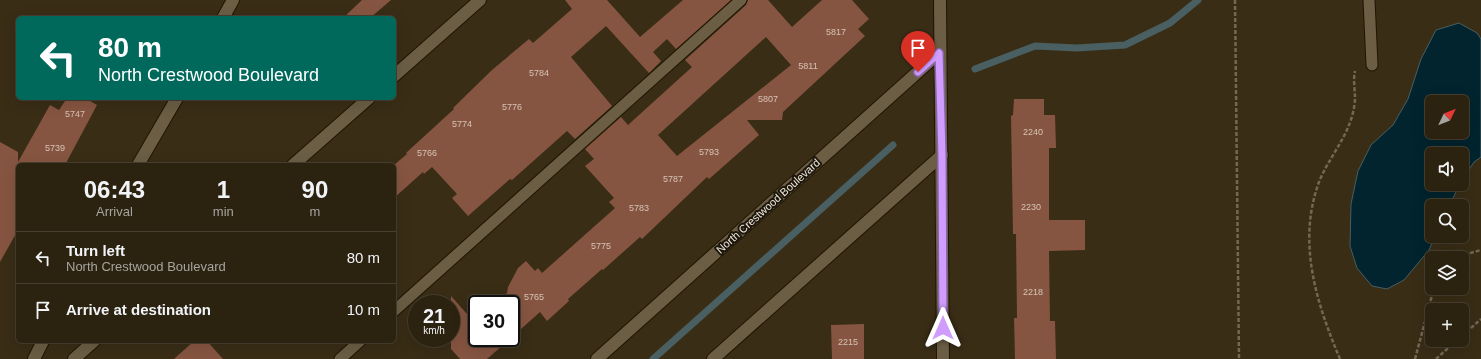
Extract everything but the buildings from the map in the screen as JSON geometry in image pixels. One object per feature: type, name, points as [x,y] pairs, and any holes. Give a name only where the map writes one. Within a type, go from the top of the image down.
[{"type":"street","points":[[224,16],[233,0]]},
{"type":"street","points":[[396,74],[480,0]]},
{"type":"street","points":[[940,0],[939,53],[942,155],[943,359]]},
{"type":"street","name":"North Crestwood Boulevard","points":[[597,359],[939,53]]},
{"type":"street","points":[[139,163],[176,100]]},
{"type":"street","points":[[295,163],[367,100]]},
{"type":"street","points":[[713,359],[942,155]]},
{"type":"street","points":[[34,359],[42,343]]},
{"type":"street","points":[[74,359],[92,343]]},
{"type":"lane","points":[[396,309],[741,0]]},
{"type":"lane","points":[[1369,0],[1372,66]]},
{"type":"lane","points":[[340,359],[358,343]]},
{"type":"path","points":[[1235,0],[1239,359]]},
{"type":"path","points":[[1340,359],[1317,297],[1311,269],[1308,241],[1311,210],[1320,181],[1350,124],[1355,100],[1354,72],[1372,66]]},
{"type":"path","points":[[1469,253],[1481,250]]},
{"type":"path","points":[[1415,359],[1432,295]]},
{"type":"path","points":[[1469,330],[1481,319]]},
{"type":"path","points":[[1436,359],[1449,347]]},
{"type":"water","points":[[1459,23],[1477,33],[1481,39],[1481,157],[1474,162],[1469,170],[1469,147],[1425,147],[1425,191],[1456,191],[1452,199],[1425,199],[1425,243],[1432,243],[1429,250],[1425,251],[1425,255],[1404,280],[1387,289],[1372,286],[1357,268],[1350,246],[1351,204],[1358,171],[1371,145],[1393,125],[1408,99],[1421,59],[1436,30]]},
{"type":"waterway","points":[[975,69],[1035,46],[1077,48],[1125,45],[1170,23],[1198,0]]},
{"type":"waterway","points":[[653,359],[893,145]]},
{"type":"route","points":[[918,72],[939,53],[942,155],[943,328]]}]
